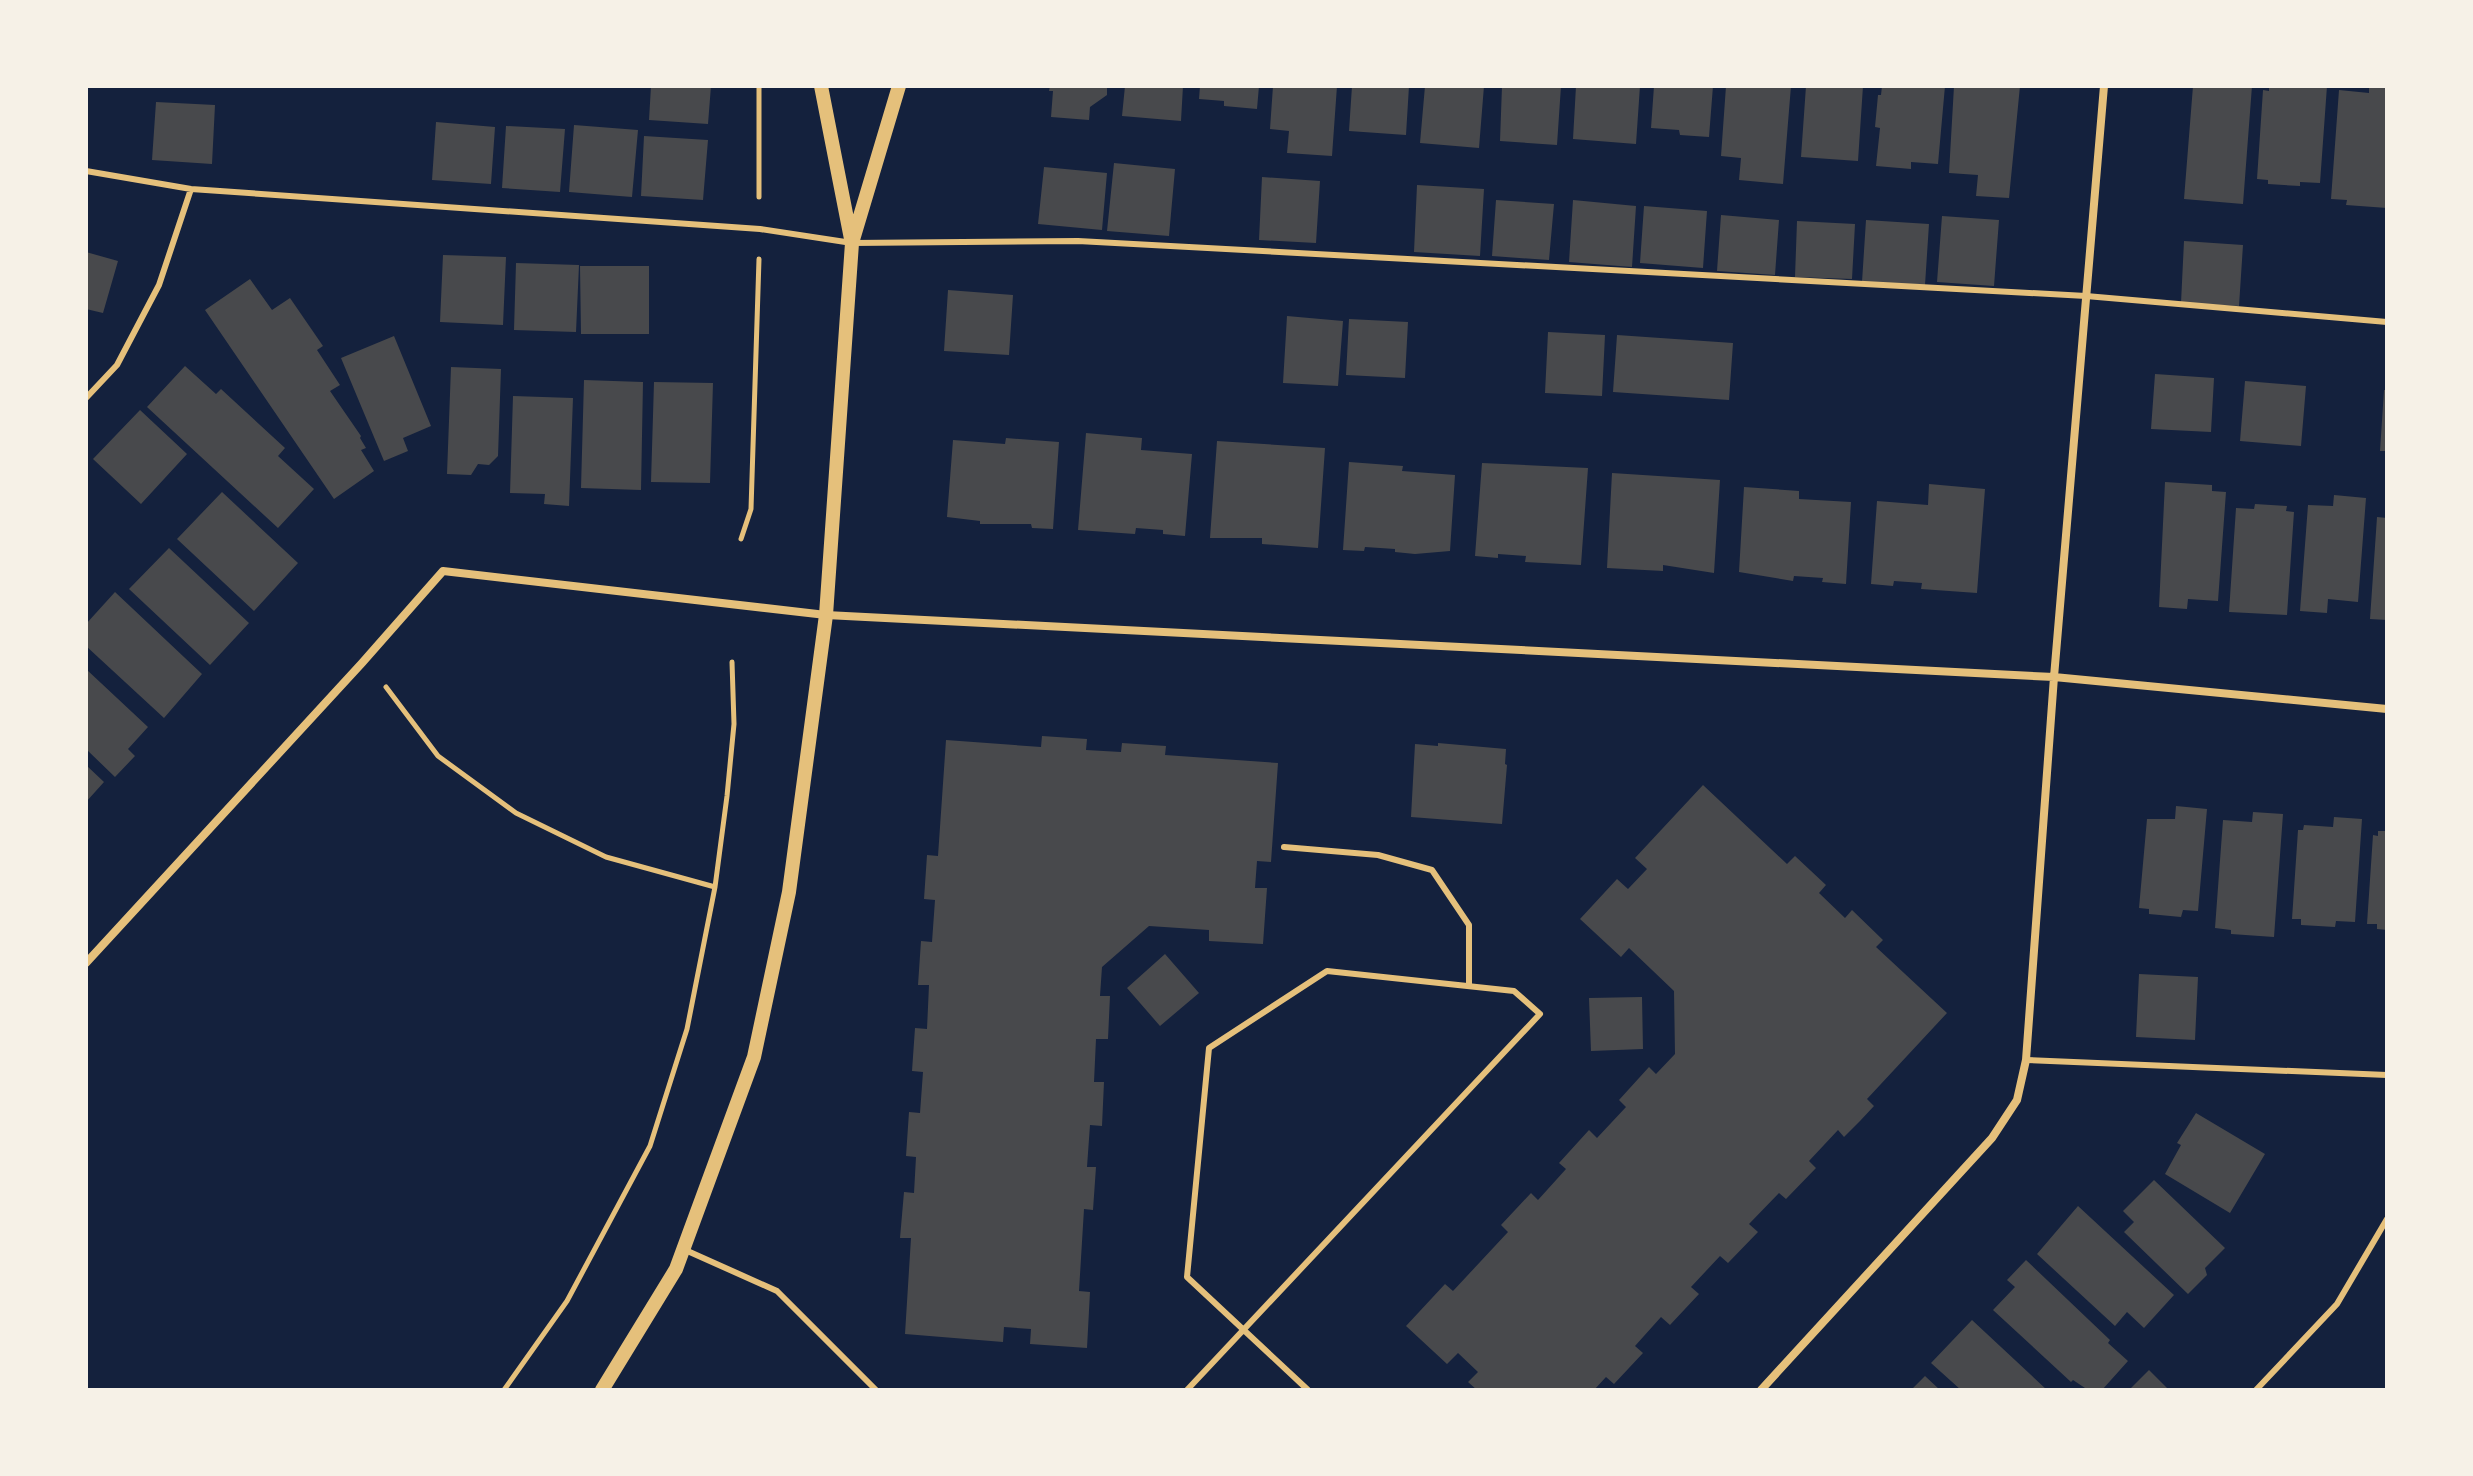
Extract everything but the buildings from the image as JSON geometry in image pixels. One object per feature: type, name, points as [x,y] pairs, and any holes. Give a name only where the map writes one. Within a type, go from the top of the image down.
[{"type":"street","points":[[821,86],[852,243]]},
{"type":"street","points":[[602,1390],[676,1269],[754,1057],[789,892],[826,615],[852,243],[899,86]]},
{"type":"street","points":[[1761,1390],[1992,1138],[2017,1100],[2026,1060],[2054,677],[2104,86]]},
{"type":"street","points":[[86,963],[443,571],[826,615],[2054,677],[2387,709]]},
{"type":"lane","points":[[86,171],[191,189],[760,229],[852,243],[1078,241],[2086,296],[2387,322]]},
{"type":"lane","points":[[86,398],[117,365],[159,285],[191,189]]},
{"type":"lane","points":[[1284,847],[1378,855],[1432,870],[1469,925],[1469,986]]},
{"type":"lane","points":[[1187,1390],[1245,1331],[1540,1014],[1514,991],[1327,971],[1209,1048],[1187,1277],[1245,1331],[1308,1390]]},
{"type":"lane","points":[[2026,1060],[2387,1075]]},
{"type":"lane","points":[[2256,1390],[2337,1304],[2387,1219]]},
{"type":"lane","points":[[683,1249],[777,1291],[876,1390]]},
{"type":"path","points":[[741,539],[751,509],[760,229],[759,86]]},
{"type":"path","points":[[504,1390],[567,1301],[650,1146],[687,1029],[715,887],[734,724],[732,662]]},
{"type":"path","points":[[362,663],[395,696],[438,756],[516,813],[606,857],[715,887]]}]
